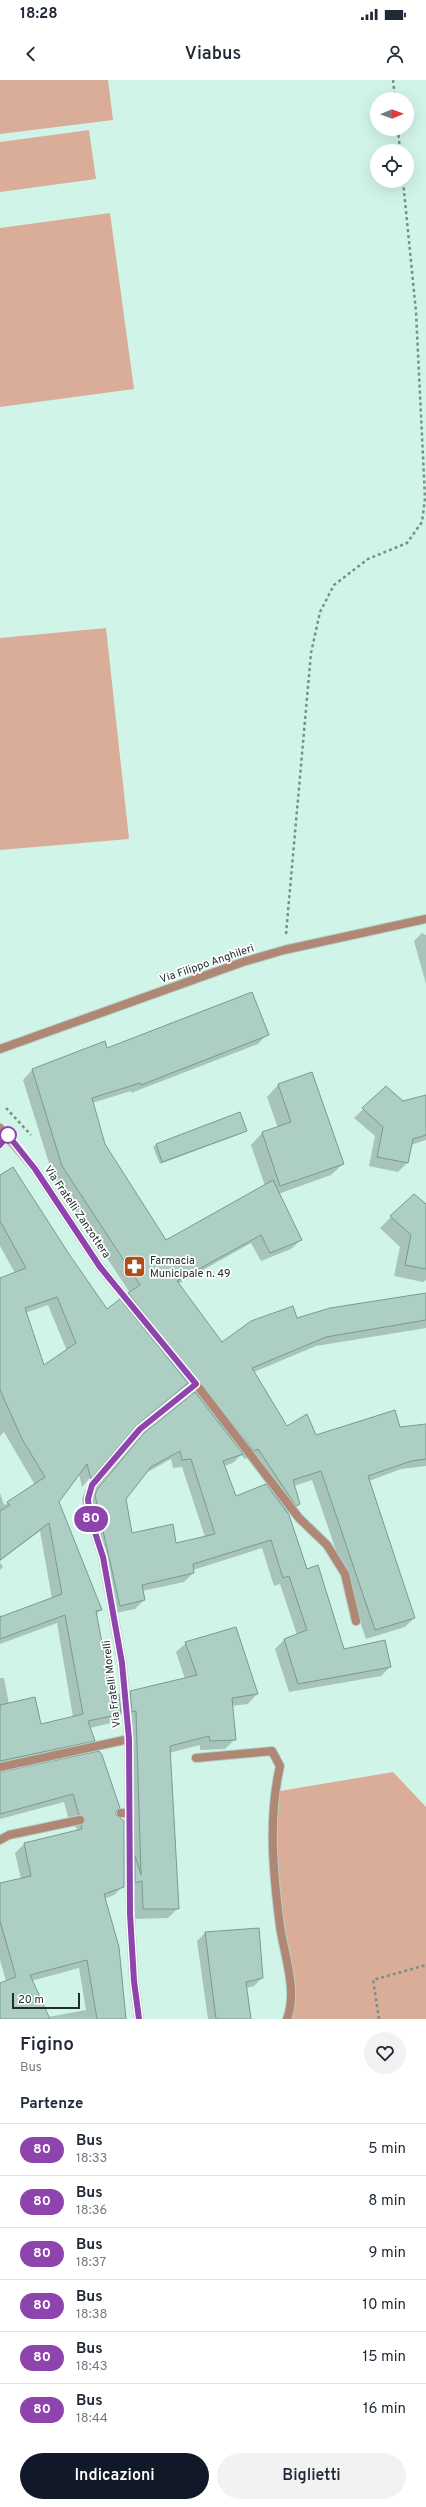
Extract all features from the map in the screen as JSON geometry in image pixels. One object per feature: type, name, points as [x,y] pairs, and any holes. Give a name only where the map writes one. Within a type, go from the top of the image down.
[{"type":"street","name":"Via Filippo Anghileri","points":[[0,1049],[243,962],[284,950],[426,919]]},
{"type":"street","name":"Via Fratelli Zanzottera","points":[[0,1128],[8,1135],[35,1169],[100,1267],[196,1384],[299,1518],[327,1545],[345,1574],[356,1621]]},
{"type":"street","points":[[0,1145],[8,1135]]},
{"type":"street","name":"Via Fratelli Morelli","points":[[139,2019],[134,1981],[125,1813],[129,1739],[122,1663],[103,1557],[90,1517],[88,1499],[92,1485],[140,1429],[196,1384]]},
{"type":"street","points":[[0,1767],[129,1739]]},
{"type":"street","points":[[196,1758],[272,1751],[280,1766],[274,1792],[272,1837],[275,1886],[291,1984],[290,2011],[287,2019]]},
{"type":"street","points":[[0,1840],[9,1835],[80,1820]]},
{"type":"path","points":[[393,80],[394,92]]},
{"type":"path","points":[[284,950],[311,653],[320,612],[334,585],[368,559],[407,543],[422,522],[425,498],[416,312],[404,188]]},
{"type":"path","points":[[6,1108],[31,1135]]},
{"type":"path","points":[[379,2019],[373,1980],[426,1965]]},
{"type":"shaded area","points":[[0,80],[108,80],[113,120],[0,134]]},
{"type":"shaded area","points":[[89,130],[96,179],[0,192],[0,142]]},
{"type":"shaded area","points":[[110,213],[134,389],[0,407],[0,228]]},
{"type":"shaded area","points":[[106,628],[129,839],[0,850],[0,638]]},
{"type":"shaded area","points":[[393,1772],[426,1807],[426,2019],[287,2019],[290,2011],[275,1886],[274,1792]]},
{"type":"building","points":[[252,992],[269,1035],[141,1085],[140,1083],[92,1098],[105,1144],[166,1240],[273,1180],[302,1240],[270,1253],[261,1235],[177,1281],[222,1342],[251,1321],[293,1306],[297,1318],[330,1308],[426,1293],[426,1320],[326,1337],[252,1368],[287,1426],[307,1414],[316,1435],[395,1410],[400,1427],[426,1424],[426,1459],[411,1461],[368,1476],[415,1618],[375,1630],[321,1471],[293,1480],[300,1504],[296,1506],[258,1449],[254,1451],[128,1293],[140,1285],[62,1166],[32,1069],[105,1041],[107,1048]]},
{"type":"building","points":[[312,1072],[344,1164],[280,1186],[262,1132],[291,1122],[278,1084]]},
{"type":"building","points":[[386,1086],[403,1101],[426,1095],[426,1135],[413,1139],[408,1163],[377,1157],[383,1127],[362,1108]]},
{"type":"building","points":[[240,1112],[247,1131],[162,1162],[156,1144]]},
{"type":"building","points":[[13,1167],[69,1254],[107,1309],[120,1299],[188,1383],[137,1425],[91,1479],[87,1464],[59,1502],[102,1610],[96,1611],[112,1696],[119,1694],[121,1714],[88,1721],[95,1741],[0,1761],[0,1705],[35,1697],[41,1724],[83,1714],[65,1615],[0,1639],[0,1617],[62,1594],[49,1523],[0,1560],[0,1511],[10,1505],[7,1502],[45,1477],[22,1439],[0,1390],[0,1278],[26,1268],[0,1221],[0,1175]],"holes":[[[57,1297],[76,1343],[44,1365],[25,1308]]]},
{"type":"building","points":[[414,1194],[426,1204],[426,1269],[405,1265],[411,1235],[390,1216]]},
{"type":"building","points":[[195,1392],[243,1454],[223,1461],[236,1496],[266,1484],[289,1515],[307,1569],[318,1565],[344,1649],[385,1640],[391,1667],[298,1684],[284,1639],[307,1630],[289,1576],[283,1578],[271,1540],[193,1564],[194,1573],[142,1585],[145,1600],[120,1606],[95,1495],[98,1488],[144,1433]],"holes":[[[180,1451],[182,1460],[191,1459],[215,1534],[176,1543],[173,1524],[132,1533],[126,1499],[151,1467]]]},
{"type":"building","points":[[236,1627],[258,1694],[232,1698],[236,1740],[210,1741],[209,1736],[170,1746],[179,1909],[143,1909],[142,1881],[135,1883],[135,1856],[141,1875],[136,1711],[132,1712],[130,1691],[197,1675],[185,1642]]},
{"type":"building","points":[[99,1751],[102,1755],[120,1808],[116,1811],[116,1815],[124,1821],[124,1887],[104,1894],[119,1947],[126,2019],[97,2019],[87,1960],[30,1975],[50,2019],[0,2019],[0,1983],[16,1977],[0,1921],[0,1883],[31,1876],[24,1843],[82,1829],[81,1825],[85,1819],[79,1815],[73,1794],[0,1814],[0,1772]]},
{"type":"building","points":[[259,1928],[263,1978],[246,1982],[251,2019],[216,2019],[205,1932]]},
{"type":"bus line","name":"80","points":[[0,1145],[8,1135],[35,1169],[100,1267],[196,1384],[140,1429],[92,1485],[88,1499],[90,1517],[103,1557],[122,1663],[129,1739],[130,1914],[134,1981],[139,2019]]},
{"type":"place","name":"Farmacia Municipale n. 49","points":[[134,1267]]}]
